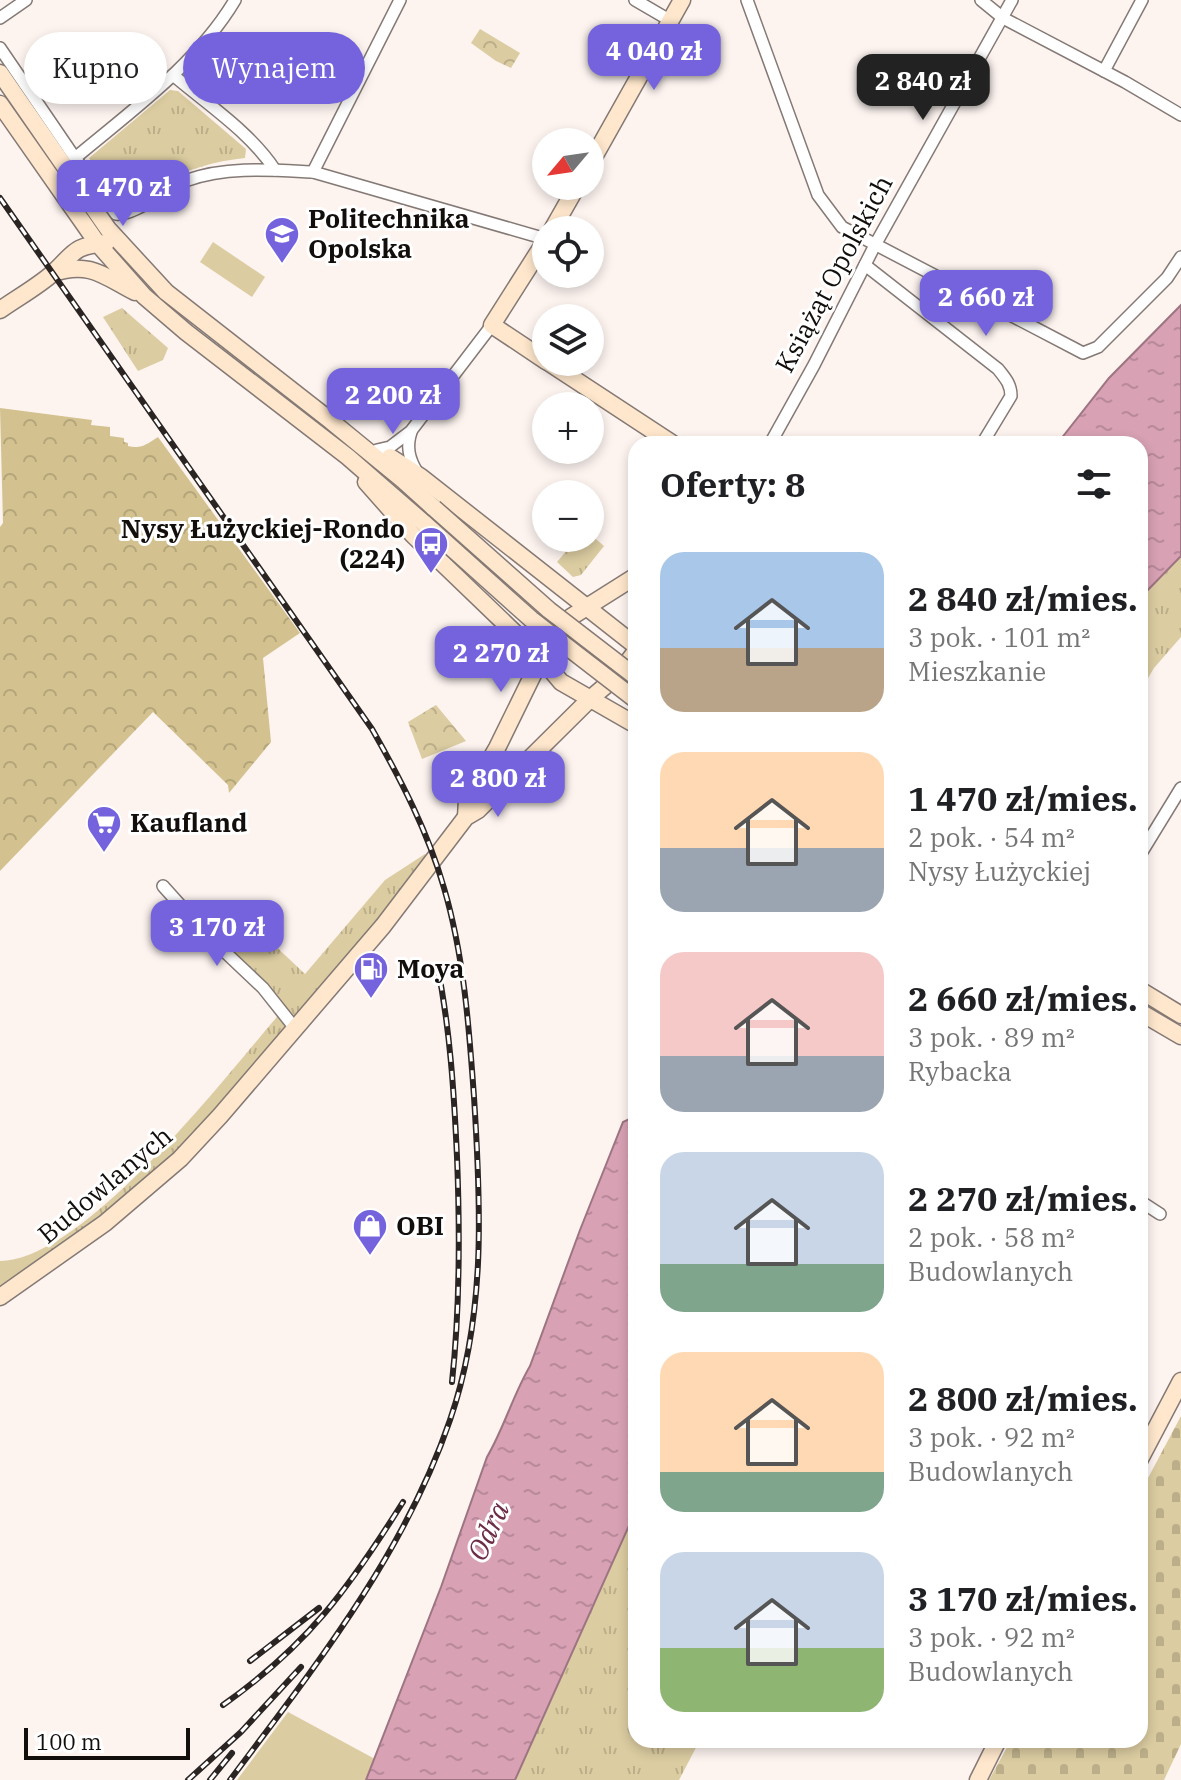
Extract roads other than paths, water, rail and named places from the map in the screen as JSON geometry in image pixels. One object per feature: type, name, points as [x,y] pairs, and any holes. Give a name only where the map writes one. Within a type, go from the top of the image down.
[{"type":"main road","points":[[604,139],[682,0]]},
{"type":"main road","points":[[0,73],[94,210],[134,260],[176,301],[403,480],[549,610],[628,671]]},
{"type":"main road","points":[[0,104],[98,244],[144,296],[348,457],[531,619],[628,694]]},
{"type":"main road","points":[[69,205],[81,231],[79,248]]},
{"type":"main road","points":[[0,310],[53,273],[72,251],[79,248],[113,245],[134,260]]},
{"type":"main road","points":[[532,261],[492,325],[532,351]]},
{"type":"main road","points":[[53,273],[68,268],[90,268],[144,296]]},
{"type":"main road","points":[[570,376],[661,436]]},
{"type":"main road","points":[[345,433],[421,477],[628,641]]},
{"type":"main road","points":[[348,457],[369,486],[413,535],[541,658],[561,682],[628,720]]},
{"type":"main road","points":[[541,658],[559,629],[586,607],[628,581]]},
{"type":"main road","name":"Budowlanych","points":[[466,817],[467,800],[497,748],[541,658]]},
{"type":"main road","points":[[590,699],[618,675],[628,660]]},
{"type":"main road","name":"Budowlanych","points":[[0,1297],[105,1223],[165,1173],[220,1116],[383,926],[466,817],[478,810],[590,699]]},
{"type":"main road","points":[[1148,995],[1181,1015]]},
{"type":"main road","points":[[1148,1017],[1181,1036]]},
{"type":"main road","points":[[1148,1444],[1181,1381]]},
{"type":"main road","points":[[978,1780],[994,1748]]},
{"type":"street","points":[[0,18],[26,0]]},
{"type":"street","points":[[75,158],[173,75],[198,49],[235,0]]},
{"type":"street","points":[[313,172],[400,0]]},
{"type":"street","points":[[635,0],[671,21]]},
{"type":"street","points":[[747,0],[770,55],[818,195],[842,227],[1083,353],[1098,347],[1160,285],[1181,257]]},
{"type":"street","points":[[981,0],[1003,18],[1181,115]]},
{"type":"street","name":"Książąt Opolskich","points":[[774,436],[875,245],[1012,0]]},
{"type":"street","points":[[1104,71],[1142,0]]},
{"type":"street","points":[[0,48],[113,212],[121,216],[189,180],[227,172],[275,170],[313,172],[532,235]]},
{"type":"street","points":[[173,75],[246,137],[275,170]]},
{"type":"street","points":[[865,265],[998,369],[1006,380],[1011,396],[987,436]]},
{"type":"street","points":[[377,450],[390,447],[411,431],[492,325]]},
{"type":"street","points":[[411,431],[409,455],[421,477]]},
{"type":"street","points":[[1148,842],[1181,788]]},
{"type":"street","points":[[163,886],[207,935],[263,988],[294,1027]]},
{"type":"street","points":[[1148,1206],[1160,1214]]},
{"type":"water","points":[[1181,305],[1181,556],[1148,590],[1148,436],[1063,436],[1109,378]]},
{"type":"water","name":"Odra","points":[[628,1120],[628,1528],[515,1780],[366,1780],[441,1587],[487,1457],[530,1366],[623,1122]]},
{"type":"railway","points":[[0,198],[372,729],[430,847],[451,914],[461,966],[474,1097],[479,1220],[475,1301],[462,1381],[431,1470],[382,1564],[324,1652],[230,1780]]},
{"type":"railway","points":[[437,964],[451,1060],[457,1157],[459,1270],[452,1382]]},
{"type":"railway","points":[[223,1705],[279,1660],[325,1613],[364,1562],[403,1502]]},
{"type":"railway","points":[[250,1661],[319,1608]]},
{"type":"railway","points":[[188,1780],[241,1732],[301,1667]]},
{"type":"railway","points":[[210,1780],[232,1753]]},
{"type":"place","name":"Politechnika Opolska","points":[[282,265]]},
{"type":"place","name":"Nysy Łużyckiej-Rondo (224)","points":[[431,575]]},
{"type":"place","name":"Kaufland","points":[[104,854]]},
{"type":"place","name":"Moya","points":[[371,1000]]},
{"type":"place","name":"OBI","points":[[370,1257]]}]
